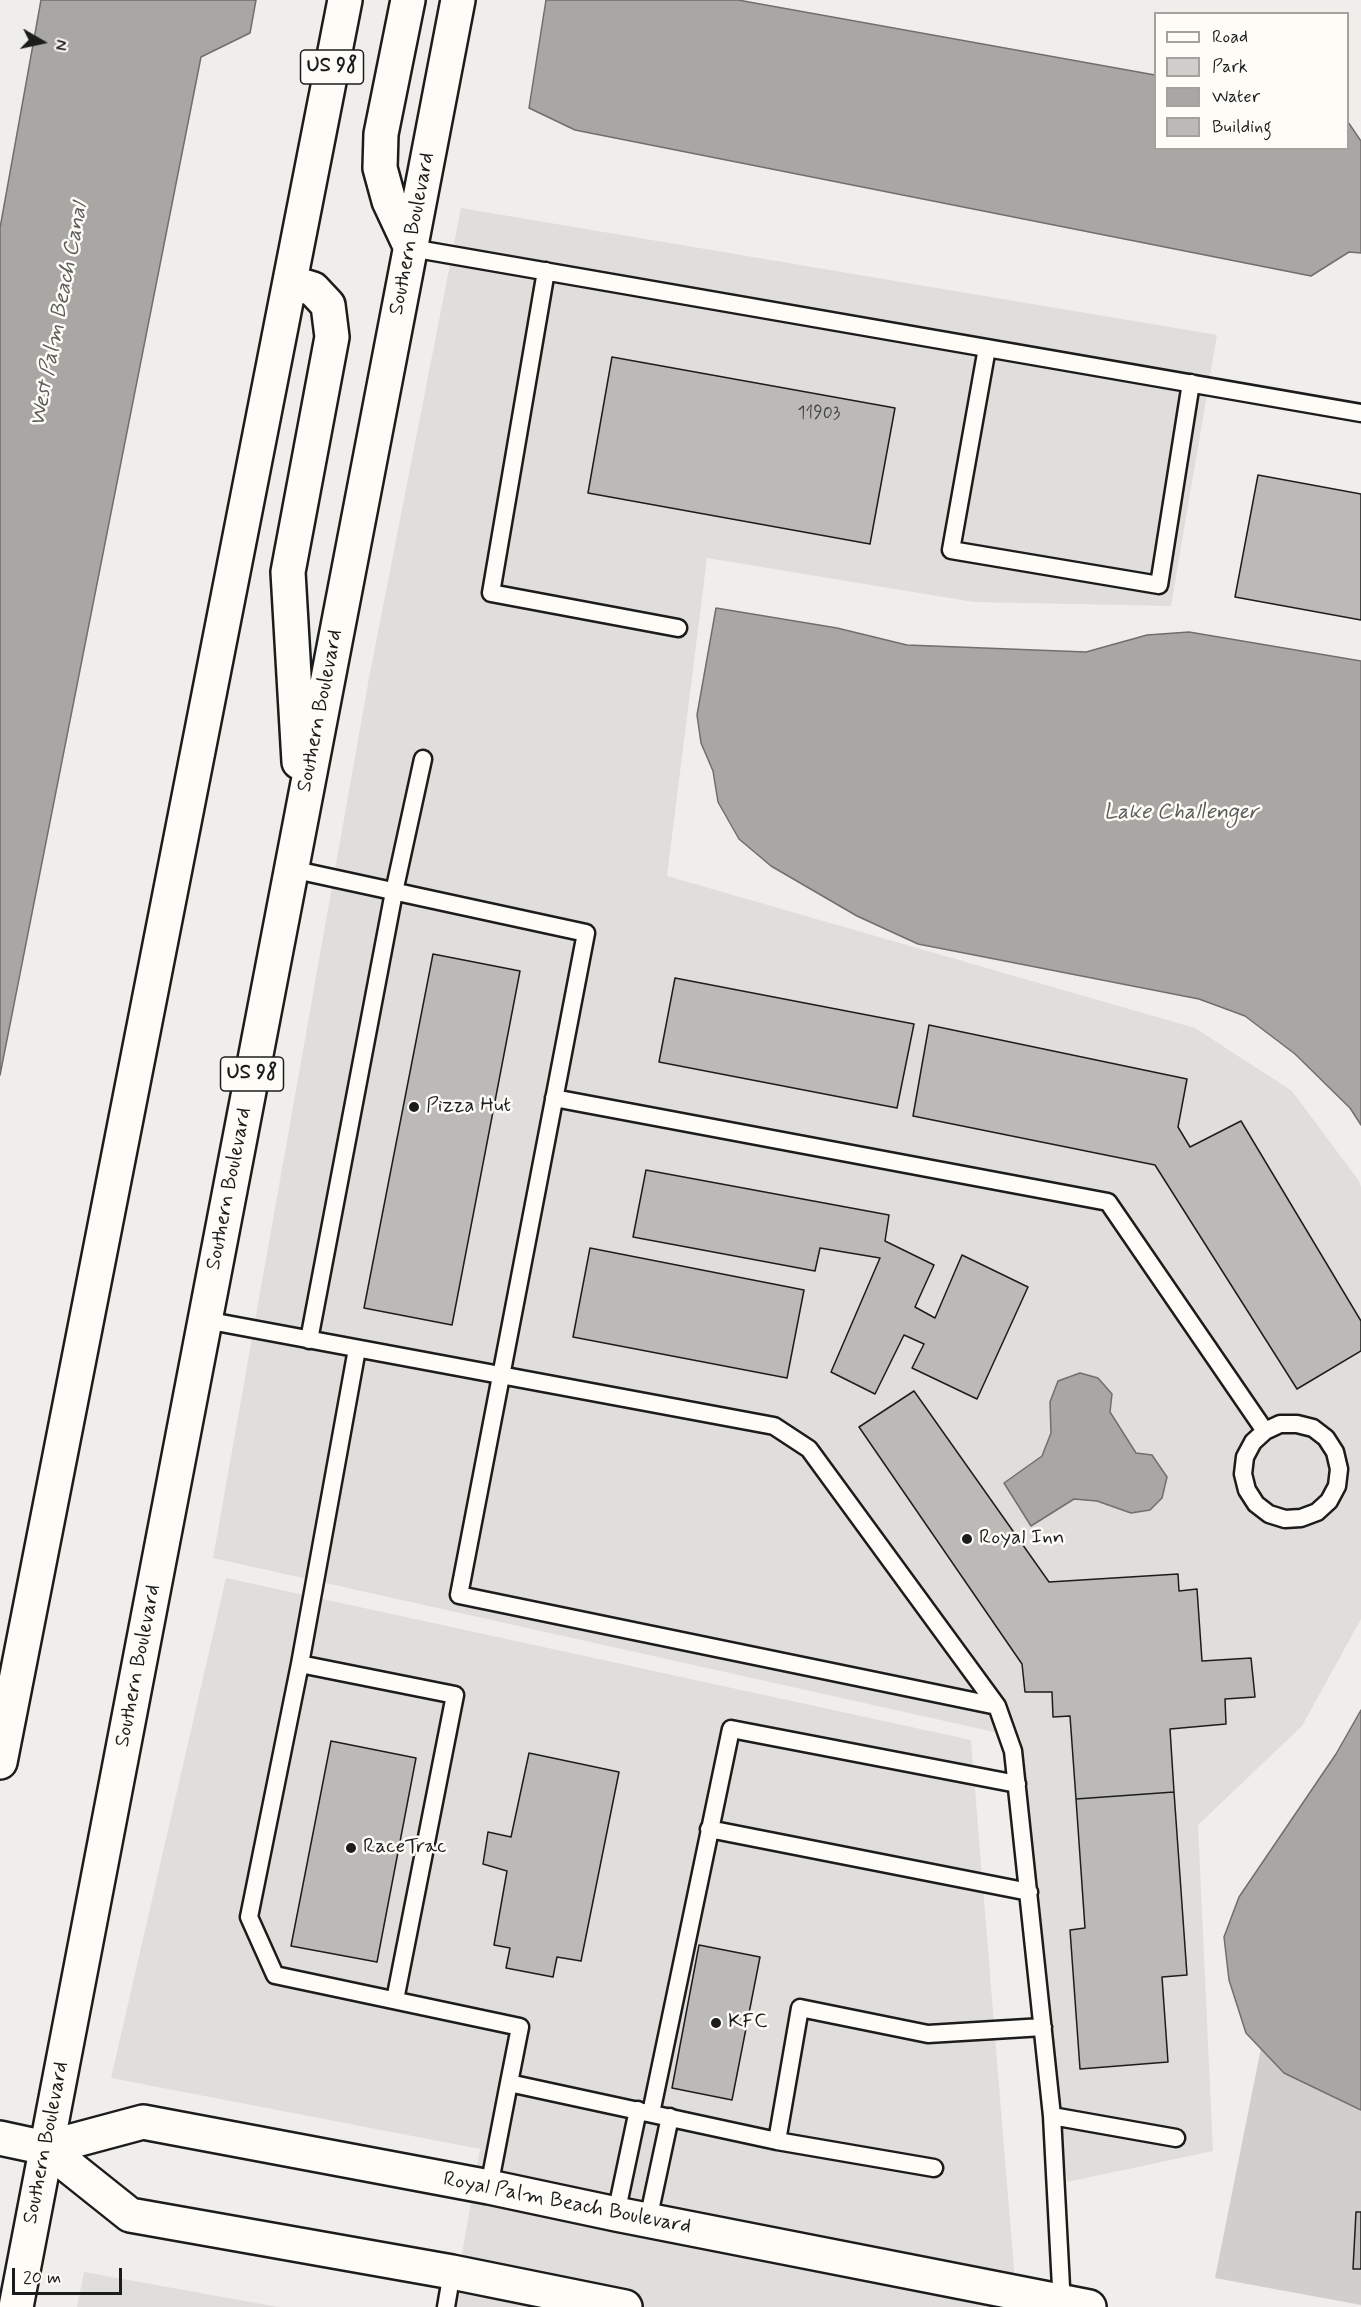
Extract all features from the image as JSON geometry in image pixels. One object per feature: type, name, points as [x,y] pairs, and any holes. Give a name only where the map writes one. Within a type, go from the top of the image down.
[{"type":"main road","name":"US 98","points":[[0,1762],[345,0]]},
{"type":"main road","points":[[408,0],[381,134],[380,168],[389,201],[411,248]]},
{"type":"main road","name":"Southern Boulevard","points":[[16,2307],[459,0]]},
{"type":"main road","points":[[290,282],[312,289],[328,305],[332,337],[288,572],[302,812]]},
{"type":"main road","name":"Royal Palm Beach Boulevard","points":[[46,2148],[142,2122],[489,2187],[1071,2305]]},
{"type":"main road","name":"Royal Palm Beach Boulevard","points":[[0,2138],[46,2148],[130,2215],[452,2272],[625,2307]]},
{"type":"lane","points":[[411,248],[1361,413]]},
{"type":"lane","points":[[546,271],[491,593],[678,628]]},
{"type":"lane","points":[[987,348],[951,550],[1159,585],[1191,383]]},
{"type":"lane","points":[[309,1340],[394,892],[423,759]]},
{"type":"lane","points":[[291,869],[586,933],[459,1595],[997,1706]]},
{"type":"lane","points":[[554,1098],[1108,1202],[1265,1431]]},
{"type":"lane","points":[[205,1320],[774,1426],[809,1449],[997,1706],[1013,1751],[1071,2305]]},
{"type":"lane","points":[[357,1349],[300,1664],[249,1917],[275,1975],[520,2027],[489,2187]]},
{"type":"lane","points":[[1280,1424],[1297,1424],[1313,1428],[1326,1438],[1335,1452],[1339,1469],[1337,1486],[1329,1501],[1317,1512],[1301,1518],[1285,1519],[1269,1514],[1256,1504],[1247,1490],[1243,1474],[1245,1457],[1253,1442],[1265,1431],[1280,1424]]},
{"type":"lane","points":[[300,1664],[455,1695],[395,2000]]},
{"type":"lane","points":[[616,2214],[644,2112],[731,1729],[1017,1784]]},
{"type":"lane","points":[[709,1829],[1029,1892]]},
{"type":"lane","points":[[777,2141],[800,2008],[928,2034],[1043,2027]]},
{"type":"lane","points":[[509,2083],[777,2141],[934,2168]]},
{"type":"lane","points":[[1052,2116],[1176,2138]]},
{"type":"lane","points":[[648,2220],[670,2117]]},
{"type":"lane","points":[[446,2307],[452,2272]]},
{"type":"shaded area","points":[[461,208],[1217,335],[1171,606],[974,602],[707,558],[667,876],[1195,1028],[1292,1091],[1359,1181],[1361,1187],[1361,1619],[1302,1726],[1198,1825],[1213,2151],[1067,2182],[1021,1738],[213,1558],[369,678]]},
{"type":"shaded area","points":[[226,1578],[971,1740],[1017,2307],[453,2307],[480,2149],[111,2078]]},
{"type":"shaded area","points":[[84,2272],[278,2307],[77,2307]]},
{"type":"green space","points":[[1261,2048],[1284,2073],[1361,2110],[1361,2305],[1215,2278]]},
{"type":"water","name":"West Palm Beach Canal","points":[[41,0],[256,0],[250,33],[201,57],[0,1075],[0,228]]},
{"type":"water","points":[[546,0],[738,0],[1154,75],[1154,150],[1349,150],[1349,123],[1361,141],[1361,253],[1349,252],[1311,276],[575,130],[529,108]]},
{"type":"water","name":"Lake Challenger","points":[[716,608],[837,628],[907,645],[1086,652],[1147,635],[1189,632],[1361,661],[1361,1125],[1350,1108],[1295,1054],[1245,1016],[1199,999],[918,944],[857,916],[771,866],[739,839],[718,802],[713,771],[701,743],[697,715]]},
{"type":"water","points":[[1080,1373],[1098,1378],[1112,1394],[1110,1412],[1136,1453],[1152,1455],[1167,1477],[1162,1498],[1150,1510],[1131,1513],[1097,1501],[1074,1499],[1031,1526],[1004,1483],[1042,1456],[1051,1433],[1050,1402],[1058,1381]]},
{"type":"water","points":[[1361,1710],[1361,2110],[1284,2073],[1246,2033],[1229,1980],[1224,1937],[1239,1897],[1336,1754]]},
{"type":"building","points":[[612,357],[895,408],[870,544],[588,493]]},
{"type":"building","points":[[1258,475],[1361,494],[1361,620],[1235,597]]},
{"type":"building","points":[[433,954],[520,971],[452,1325],[364,1308]]},
{"type":"building","points":[[675,978],[914,1024],[897,1108],[659,1062]]},
{"type":"building","points":[[929,1025],[1187,1079],[1178,1127],[1190,1147],[1241,1121],[1361,1321],[1361,1351],[1297,1389],[1155,1165],[913,1116]]},
{"type":"building","points":[[646,1170],[889,1215],[885,1241],[934,1265],[915,1307],[935,1318],[962,1255],[1028,1287],[977,1399],[912,1368],[924,1344],[904,1335],[875,1394],[831,1372],[880,1258],[820,1248],[815,1271],[633,1237]]},
{"type":"building","points":[[590,1248],[804,1290],[787,1378],[573,1337]]},
{"type":"building","points":[[914,1391],[1049,1582],[1178,1574],[1179,1591],[1197,1589],[1202,1661],[1251,1658],[1255,1697],[1225,1699],[1226,1724],[1170,1729],[1174,1792],[1076,1799],[1070,1716],[1053,1717],[1052,1692],[1025,1692],[1022,1664],[859,1427]]},
{"type":"building","points":[[331,1741],[416,1758],[377,1962],[291,1946]]},
{"type":"building","points":[[529,1753],[619,1772],[581,1961],[557,1957],[553,1977],[506,1968],[510,1948],[494,1945],[507,1871],[483,1864],[488,1832],[511,1837]]},
{"type":"building","points":[[1174,1792],[1187,1975],[1162,1977],[1168,2062],[1080,2069],[1070,1930],[1085,1928],[1076,1799]]},
{"type":"building","name":"KFC","points":[[699,1945],[760,1957],[732,2100],[672,2088]]},
{"type":"building","points":[[1356,2212],[1361,2212],[1361,2269],[1353,2269]]},
{"type":"place","name":"Pizza Hut","points":[[414,1107]]},
{"type":"place","name":"Royal Inn","points":[[967,1539]]},
{"type":"place","name":"RaceTrac","points":[[351,1848]]},
{"type":"place","name":"KFC","points":[[716,2023]]}]
